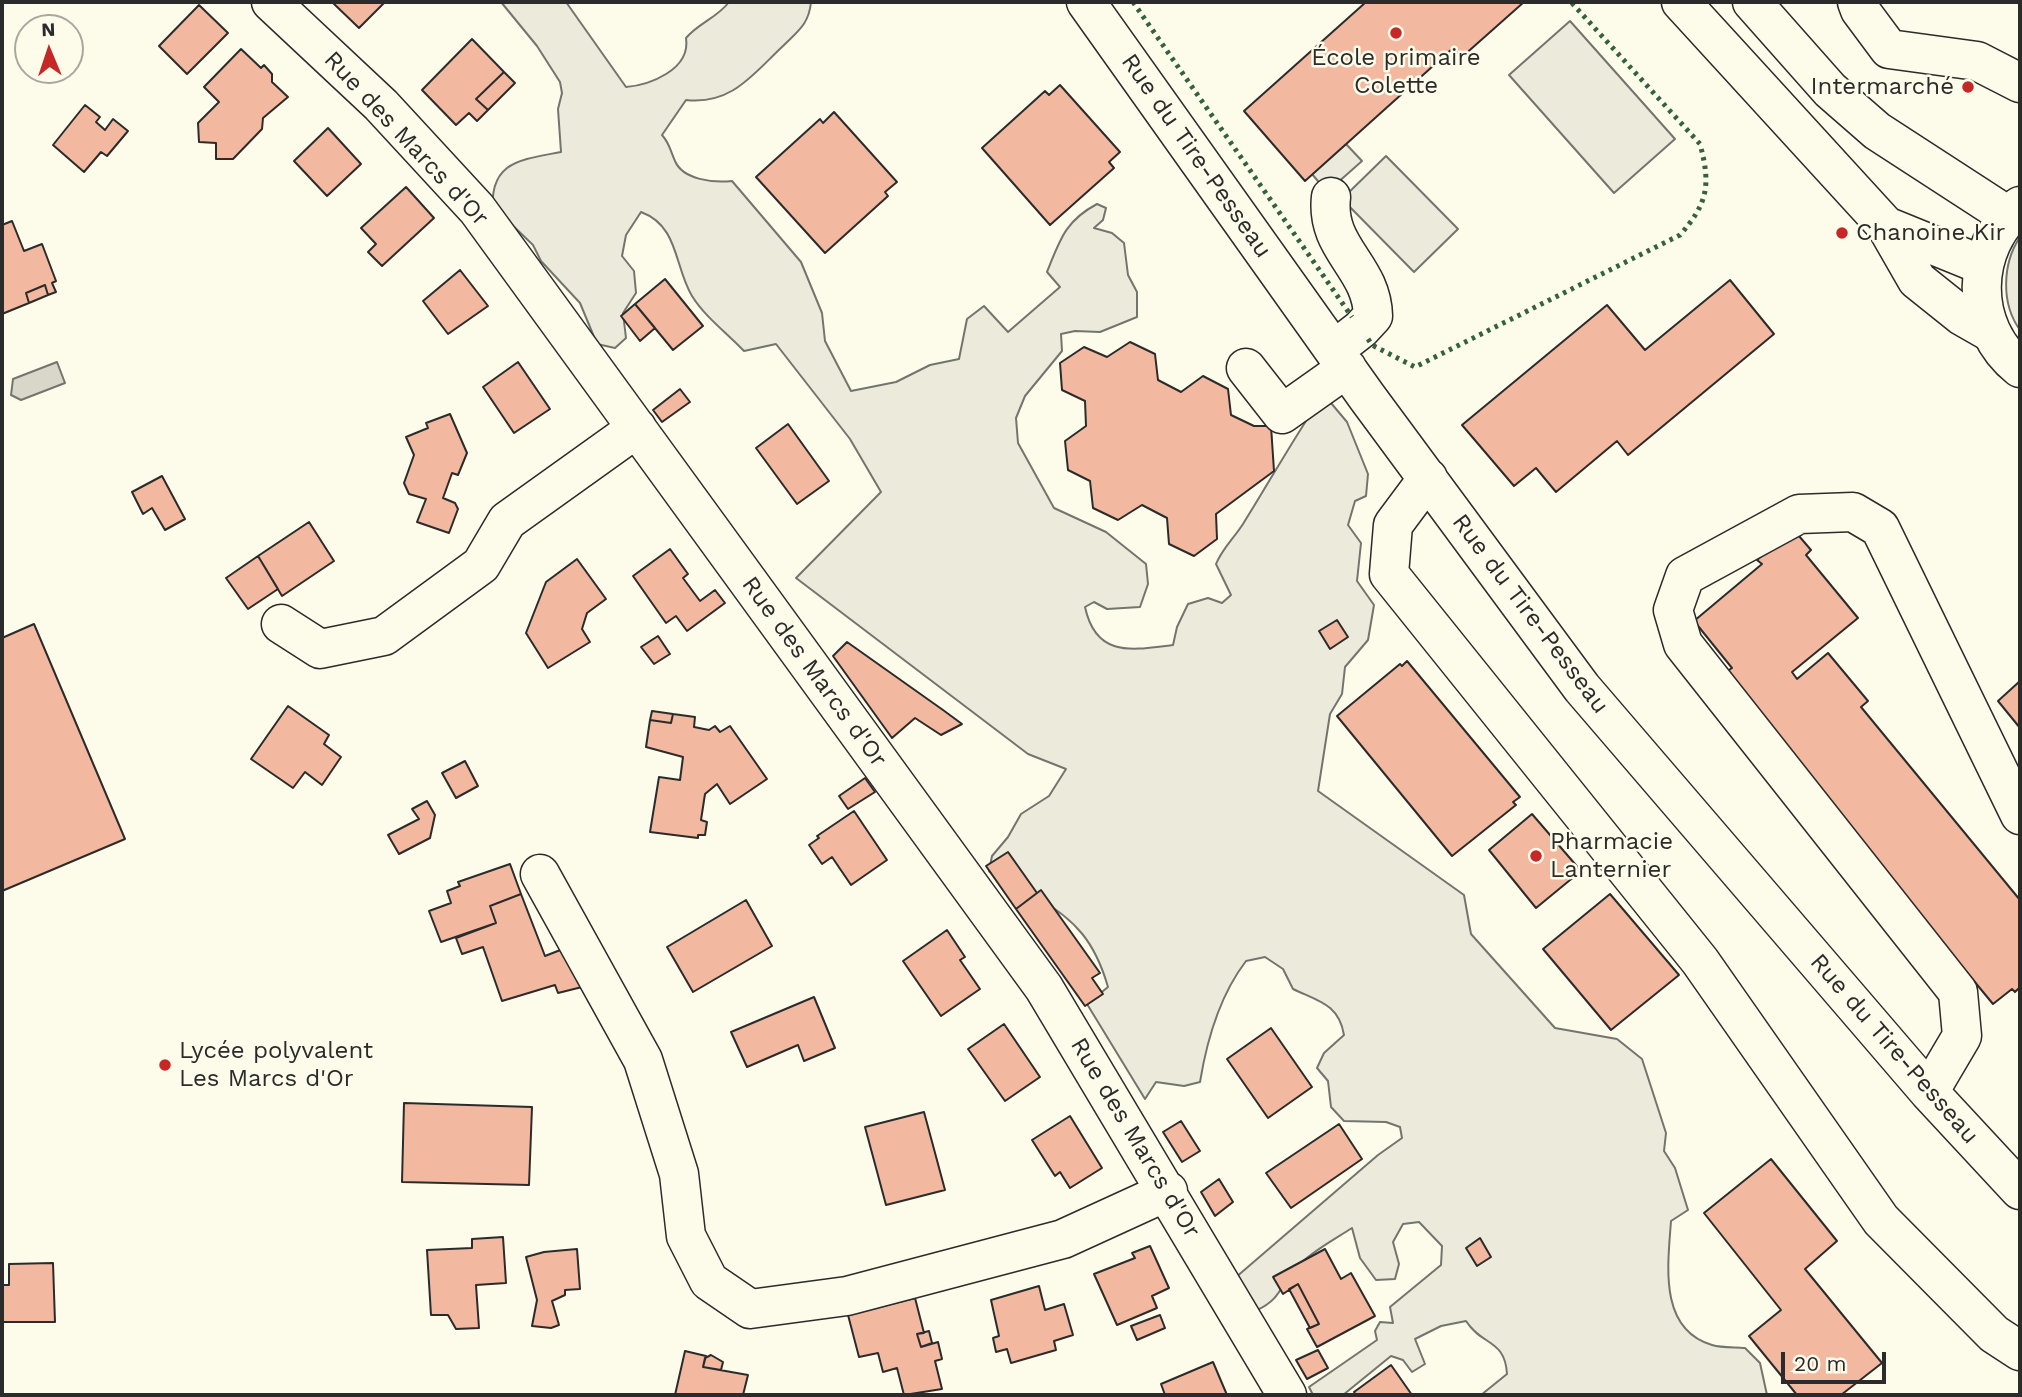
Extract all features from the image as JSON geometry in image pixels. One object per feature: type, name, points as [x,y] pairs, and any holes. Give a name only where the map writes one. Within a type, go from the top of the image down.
[{"type":"street","name":"Rue des Marcs d'Or","points":[[271,2],[381,106],[477,208],[1044,988],[1168,1191],[1287,1395]]},
{"type":"street","name":"Rue du Tire-Pesseau","points":[[1086,2],[1340,359],[1582,688],[1929,1092],[2020,1190]]},
{"type":"street","points":[[1681,2],[1886,226],[1917,280],[1962,316],[1990,332]]},
{"type":"street","points":[[1752,2],[1830,90],[1877,131],[2014,210],[1992,238],[1982,265],[1981,298],[1990,332],[2009,360],[2020,368]]},
{"type":"street","points":[[1857,2],[1889,49],[1977,61],[2020,83]]},
{"type":"street","points":[[1246,368],[1282,414],[1340,359],[1373,316],[1373,296],[1362,274],[1332,229],[1331,197]]},
{"type":"street","points":[[1886,226],[1982,265]]},
{"type":"street","points":[[281,624],[320,649],[384,636],[481,565],[507,521],[637,428]]},
{"type":"street","points":[[1428,478],[1393,525],[1389,574],[1700,961],[1881,1220],[1994,1334],[2020,1351]]},
{"type":"street","points":[[1929,1092],[1962,1036],[1958,992],[1682,644],[1673,610],[1685,576],[1799,513],[1853,512],[1880,528],[2020,816]]},
{"type":"street","points":[[540,874],[643,1060],[679,1174],[686,1236],[709,1281],[750,1310],[847,1296],[1063,1239],[1168,1191]]},
{"type":"shaded area","points":[[501,2],[566,2],[626,87],[656,79],[675,67],[686,49],[686,38],[729,2],[811,2],[802,27],[751,77],[716,98],[686,100],[662,135],[675,161],[685,172],[708,181],[732,181],[801,262],[822,313],[825,341],[851,391],[896,382],[930,365],[959,359],[967,319],[984,306],[1008,332],[1060,287],[1047,272],[1065,232],[1086,210],[1097,204],[1106,208],[1103,220],[1094,228],[1112,233],[1124,243],[1128,275],[1137,292],[1137,317],[1100,332],[1075,331],[1061,334],[1062,351],[1025,396],[1016,418],[1018,443],[1054,508],[1106,532],[1146,564],[1148,584],[1140,607],[1107,609],[1094,602],[1085,607],[1090,623],[1107,643],[1130,649],[1173,645],[1177,627],[1188,604],[1208,598],[1222,603],[1231,595],[1216,564],[1317,404],[1331,403],[1347,422],[1368,474],[1366,496],[1355,501],[1348,525],[1361,543],[1357,581],[1374,605],[1368,640],[1345,667],[1342,694],[1330,714],[1318,791],[1464,895],[1471,934],[1555,1028],[1617,1039],[1642,1059],[1666,1133],[1664,1151],[1675,1168],[1688,1210],[1671,1221],[1668,1275],[1675,1310],[1682,1325],[1695,1337],[1716,1346],[1745,1348],[1760,1363],[1767,1395],[1481,1395],[1507,1374],[1505,1363],[1497,1348],[1466,1321],[1441,1326],[1415,1339],[1425,1364],[1412,1372],[1403,1360],[1391,1356],[1343,1395],[1313,1395],[1309,1387],[1377,1340],[1375,1331],[1380,1322],[1393,1323],[1390,1307],[1441,1265],[1442,1246],[1419,1222],[1403,1224],[1393,1242],[1399,1264],[1395,1279],[1376,1280],[1360,1258],[1352,1228],[1307,1258],[1289,1276],[1277,1295],[1257,1310],[1235,1278],[1378,1155],[1402,1138],[1400,1127],[1386,1122],[1344,1121],[1331,1107],[1328,1081],[1317,1068],[1324,1053],[1344,1035],[1337,1016],[1326,1005],[1293,989],[1283,969],[1265,957],[1246,961],[1229,988],[1216,1018],[1200,1082],[1184,1086],[1156,1082],[1145,1099],[1087,1004],[1108,987],[1090,945],[1062,914],[1036,897],[1026,902],[1008,891],[989,871],[992,856],[1008,837],[1021,814],[1049,796],[1066,769],[1028,754],[796,578],[881,492],[850,439],[776,344],[744,351],[703,311],[686,284],[669,237],[653,218],[641,212],[626,235],[622,256],[634,271],[636,293],[623,313],[626,338],[615,348],[597,344],[580,303],[541,261],[533,245],[507,220],[493,214],[493,196],[502,173],[520,161],[561,152],[558,109],[562,93],[560,82],[537,46]]},
{"type":"shaded area","points":[[1570,21],[1675,139],[1614,193],[1509,75]]},
{"type":"shaded area","points":[[1346,144],[1362,161],[1327,192],[1312,174]]},
{"type":"shaded area","points":[[1386,156],[1458,229],[1414,272],[1342,199]]},
{"type":"shaded area","points":[[2020,237],[2020,330],[2009,308],[2006,284],[2010,259]]},
{"type":"shaded area","points":[[57,362],[65,383],[21,400],[11,395],[13,379]]},
{"type":"building","points":[[332,2],[385,2],[359,28]]},
{"type":"building","points":[[1366,2],[1524,2],[1462,57],[1453,48],[1305,181],[1244,111]]},
{"type":"building","points":[[199,5],[228,33],[187,74],[159,46]]},
{"type":"building","points":[[472,39],[504,72],[476,99],[488,110],[477,121],[469,113],[456,125],[422,90]]},
{"type":"building","points":[[241,49],[261,68],[264,65],[272,74],[272,82],[288,97],[263,118],[262,129],[233,159],[216,159],[216,143],[199,142],[198,123],[219,102],[204,87]]},
{"type":"building","points":[[504,72],[515,83],[488,110],[476,99]]},
{"type":"building","points":[[1060,85],[1120,152],[1109,162],[1114,168],[1050,225],[982,148],[1045,91],[1049,95]]},
{"type":"building","points":[[85,105],[100,117],[96,122],[105,130],[113,119],[128,131],[107,156],[101,152],[84,172],[53,145]]},
{"type":"building","points":[[834,112],[897,182],[885,192],[888,196],[825,253],[756,177],[820,119],[823,123]]},
{"type":"building","points":[[328,128],[361,164],[327,196],[294,161]]},
{"type":"building","points":[[406,187],[434,218],[382,266],[368,252],[376,244],[361,228]]},
{"type":"building","points":[[12,221],[24,251],[42,244],[56,281],[52,283],[56,292],[48,295],[45,285],[26,293],[29,303],[2,314],[2,225]]},
{"type":"building","points":[[460,270],[488,306],[448,334],[423,301]]},
{"type":"building","points":[[665,279],[703,326],[673,350],[635,304]]},
{"type":"building","points":[[1730,280],[1774,334],[1628,455],[1617,441],[1556,492],[1536,468],[1514,486],[1462,425],[1607,305],[1645,350]]},
{"type":"building","points":[[45,285],[48,295],[29,303],[26,293]]},
{"type":"building","points":[[635,304],[655,328],[640,341],[621,316]]},
{"type":"building","points":[[1130,342],[1155,354],[1158,380],[1181,392],[1203,376],[1228,389],[1231,415],[1254,426],[1271,426],[1274,471],[1216,514],[1217,539],[1194,556],[1169,544],[1167,518],[1142,505],[1118,520],[1093,508],[1090,481],[1068,470],[1065,441],[1086,426],[1085,401],[1062,390],[1060,363],[1084,347],[1107,357]]},
{"type":"building","points":[[518,362],[550,409],[514,433],[483,387]]},
{"type":"building","points":[[680,389],[690,402],[662,422],[653,410]]},
{"type":"building","points":[[450,414],[467,453],[458,475],[452,473],[443,498],[455,503],[458,509],[449,533],[417,522],[426,499],[409,494],[404,483],[414,455],[406,437],[428,428],[426,423]]},
{"type":"building","points":[[788,424],[829,481],[797,504],[756,448]]},
{"type":"building","points":[[162,476],[185,519],[165,530],[152,508],[143,514],[132,492]]},
{"type":"building","points":[[309,522],[334,561],[282,596],[258,556]]},
{"type":"building","points":[[1793,529],[1811,550],[1806,555],[1858,618],[1792,672],[1797,679],[1828,653],[1868,701],[1861,707],[2020,900],[2020,987],[2015,992],[2012,989],[1993,1004],[1754,715],[1726,672],[1732,668],[1694,621],[1762,564],[1757,560]]},
{"type":"building","points":[[670,549],[688,574],[683,578],[700,601],[715,590],[725,603],[687,631],[676,616],[666,623],[633,576]]},
{"type":"building","points":[[258,556],[278,589],[248,609],[226,578]]},
{"type":"building","points":[[577,559],[606,599],[587,613],[582,629],[590,642],[548,668],[526,633],[546,582]]},
{"type":"building","points":[[1337,620],[1348,637],[1330,649],[1319,631]]},
{"type":"building","points":[[34,624],[125,839],[2,891],[2,638]]},
{"type":"building","points":[[658,636],[670,654],[654,664],[641,647]]},
{"type":"building","points":[[847,642],[962,724],[941,735],[915,718],[892,738],[833,656]]},
{"type":"building","points":[[1407,661],[1520,797],[1513,802],[1516,805],[1452,856],[1337,716]]},
{"type":"building","points":[[2020,681],[2020,728],[1998,701]]},
{"type":"building","points":[[288,706],[329,735],[324,744],[341,757],[322,785],[305,772],[293,788],[251,759]]},
{"type":"building","points":[[652,711],[673,714],[671,723],[650,720]]},
{"type":"building","points":[[673,714],[695,717],[694,727],[709,730],[715,726],[720,732],[730,726],[767,779],[730,804],[717,784],[705,794],[701,820],[707,822],[705,835],[698,835],[698,838],[650,832],[659,777],[680,780],[683,757],[646,747],[650,720],[671,723]]},
{"type":"building","points":[[465,761],[478,786],[456,798],[442,773]]},
{"type":"building","points":[[865,778],[875,792],[848,809],[839,796]]},
{"type":"building","points":[[427,801],[435,815],[430,838],[399,854],[388,835],[419,819],[412,809]]},
{"type":"building","points":[[854,811],[887,860],[851,885],[832,857],[822,864],[809,845],[819,838],[817,836]]},
{"type":"building","points":[[1532,814],[1581,871],[1536,908],[1489,850]]},
{"type":"building","points":[[1008,852],[1037,893],[1016,909],[986,866]]},
{"type":"building","points":[[510,864],[521,894],[490,906],[496,923],[441,942],[429,911],[451,903],[447,891],[460,886],[458,882]]},
{"type":"building","points":[[1041,890],[1100,973],[1092,978],[1103,994],[1085,1006],[1016,909]]},
{"type":"building","points":[[521,894],[545,956],[568,947],[594,984],[558,993],[555,985],[502,1001],[483,947],[462,954],[456,938],[496,923],[490,906]]},
{"type":"building","points":[[1610,894],[1679,975],[1611,1030],[1543,949]]},
{"type":"building","points":[[746,900],[772,946],[693,992],[667,947]]},
{"type":"building","points":[[947,930],[965,957],[960,960],[980,989],[941,1016],[903,961]]},
{"type":"building","points":[[814,997],[835,1048],[804,1061],[798,1045],[747,1067],[731,1032]]},
{"type":"building","points":[[1004,1024],[1040,1077],[1005,1101],[968,1049]]},
{"type":"building","points":[[1271,1028],[1312,1087],[1268,1118],[1227,1059]]},
{"type":"building","points":[[404,1103],[532,1107],[529,1185],[402,1182]]},
{"type":"building","points":[[924,1112],[945,1190],[886,1205],[865,1127]]},
{"type":"building","points":[[1070,1116],[1102,1168],[1070,1188],[1060,1172],[1055,1176],[1032,1140]]},
{"type":"building","points":[[1181,1121],[1200,1151],[1182,1162],[1163,1132]]},
{"type":"building","points":[[1339,1124],[1362,1159],[1291,1208],[1266,1173]]},
{"type":"building","points":[[1771,1159],[1837,1241],[1805,1269],[1882,1363],[1841,1395],[1797,1395],[1749,1336],[1781,1310],[1704,1213]]},
{"type":"building","points":[[1219,1179],[1233,1202],[1215,1216],[1201,1192]]},
{"type":"building","points":[[503,1237],[506,1283],[476,1285],[479,1328],[456,1329],[448,1315],[431,1315],[427,1250],[472,1248],[472,1239]]},
{"type":"building","points":[[1480,1238],[1491,1257],[1477,1266],[1466,1248]]},
{"type":"building","points":[[1150,1246],[1169,1288],[1152,1296],[1157,1308],[1117,1325],[1094,1274],[1135,1258],[1132,1253]]},
{"type":"building","points":[[577,1249],[580,1289],[565,1290],[565,1295],[552,1301],[559,1325],[551,1328],[532,1326],[537,1300],[526,1257],[544,1252]]},
{"type":"building","points":[[1325,1249],[1341,1279],[1351,1273],[1375,1316],[1317,1347],[1307,1329],[1319,1324],[1298,1284],[1283,1294],[1273,1277]]},
{"type":"building","points":[[53,1263],[55,1322],[2,1322],[2,1285],[9,1285],[9,1264]]},
{"type":"building","points":[[1298,1284],[1319,1324],[1310,1328],[1289,1289]]},
{"type":"building","points":[[1039,1286],[1045,1310],[1064,1304],[1073,1335],[1054,1341],[1056,1350],[1011,1363],[1007,1349],[996,1352],[993,1338],[999,1336],[991,1300]]},
{"type":"building","points":[[915,1298],[924,1333],[917,1334],[921,1347],[938,1342],[942,1359],[935,1361],[942,1389],[904,1395],[897,1368],[883,1372],[878,1353],[859,1357],[848,1315]]},
{"type":"building","points":[[1160,1315],[1165,1328],[1137,1340],[1131,1326]]},
{"type":"building","points":[[929,1331],[932,1343],[921,1347],[917,1334]]},
{"type":"building","points":[[1318,1350],[1328,1368],[1307,1379],[1296,1360]]},
{"type":"building","points":[[685,1351],[706,1356],[703,1367],[748,1375],[743,1395],[675,1395]]},
{"type":"building","points":[[711,1355],[723,1362],[721,1370],[703,1367],[705,1358]]},
{"type":"building","points":[[1213,1362],[1227,1395],[1165,1395],[1161,1384]]},
{"type":"building","points":[[1391,1365],[1412,1395],[1356,1395],[1354,1392]]},
{"type":"hedge","points":[[1133,2],[1352,317]]},
{"type":"hedge","points":[[1368,339],[1372,345],[1415,367],[1680,235],[1696,213],[1702,203],[1706,182],[1700,144],[1571,2]]},
{"type":"place","name":"École primaire Colette","points":[[1396,33]]},
{"type":"place","name":"Intermarché","points":[[1968,87]]},
{"type":"place","name":"Chanoine Kir","points":[[1842,233]]},
{"type":"place","name":"Pharmacie Lanternier","points":[[1536,856]]},
{"type":"place","name":"Lycée polyvalent Les Marcs d'Or","points":[[165,1065]]}]
